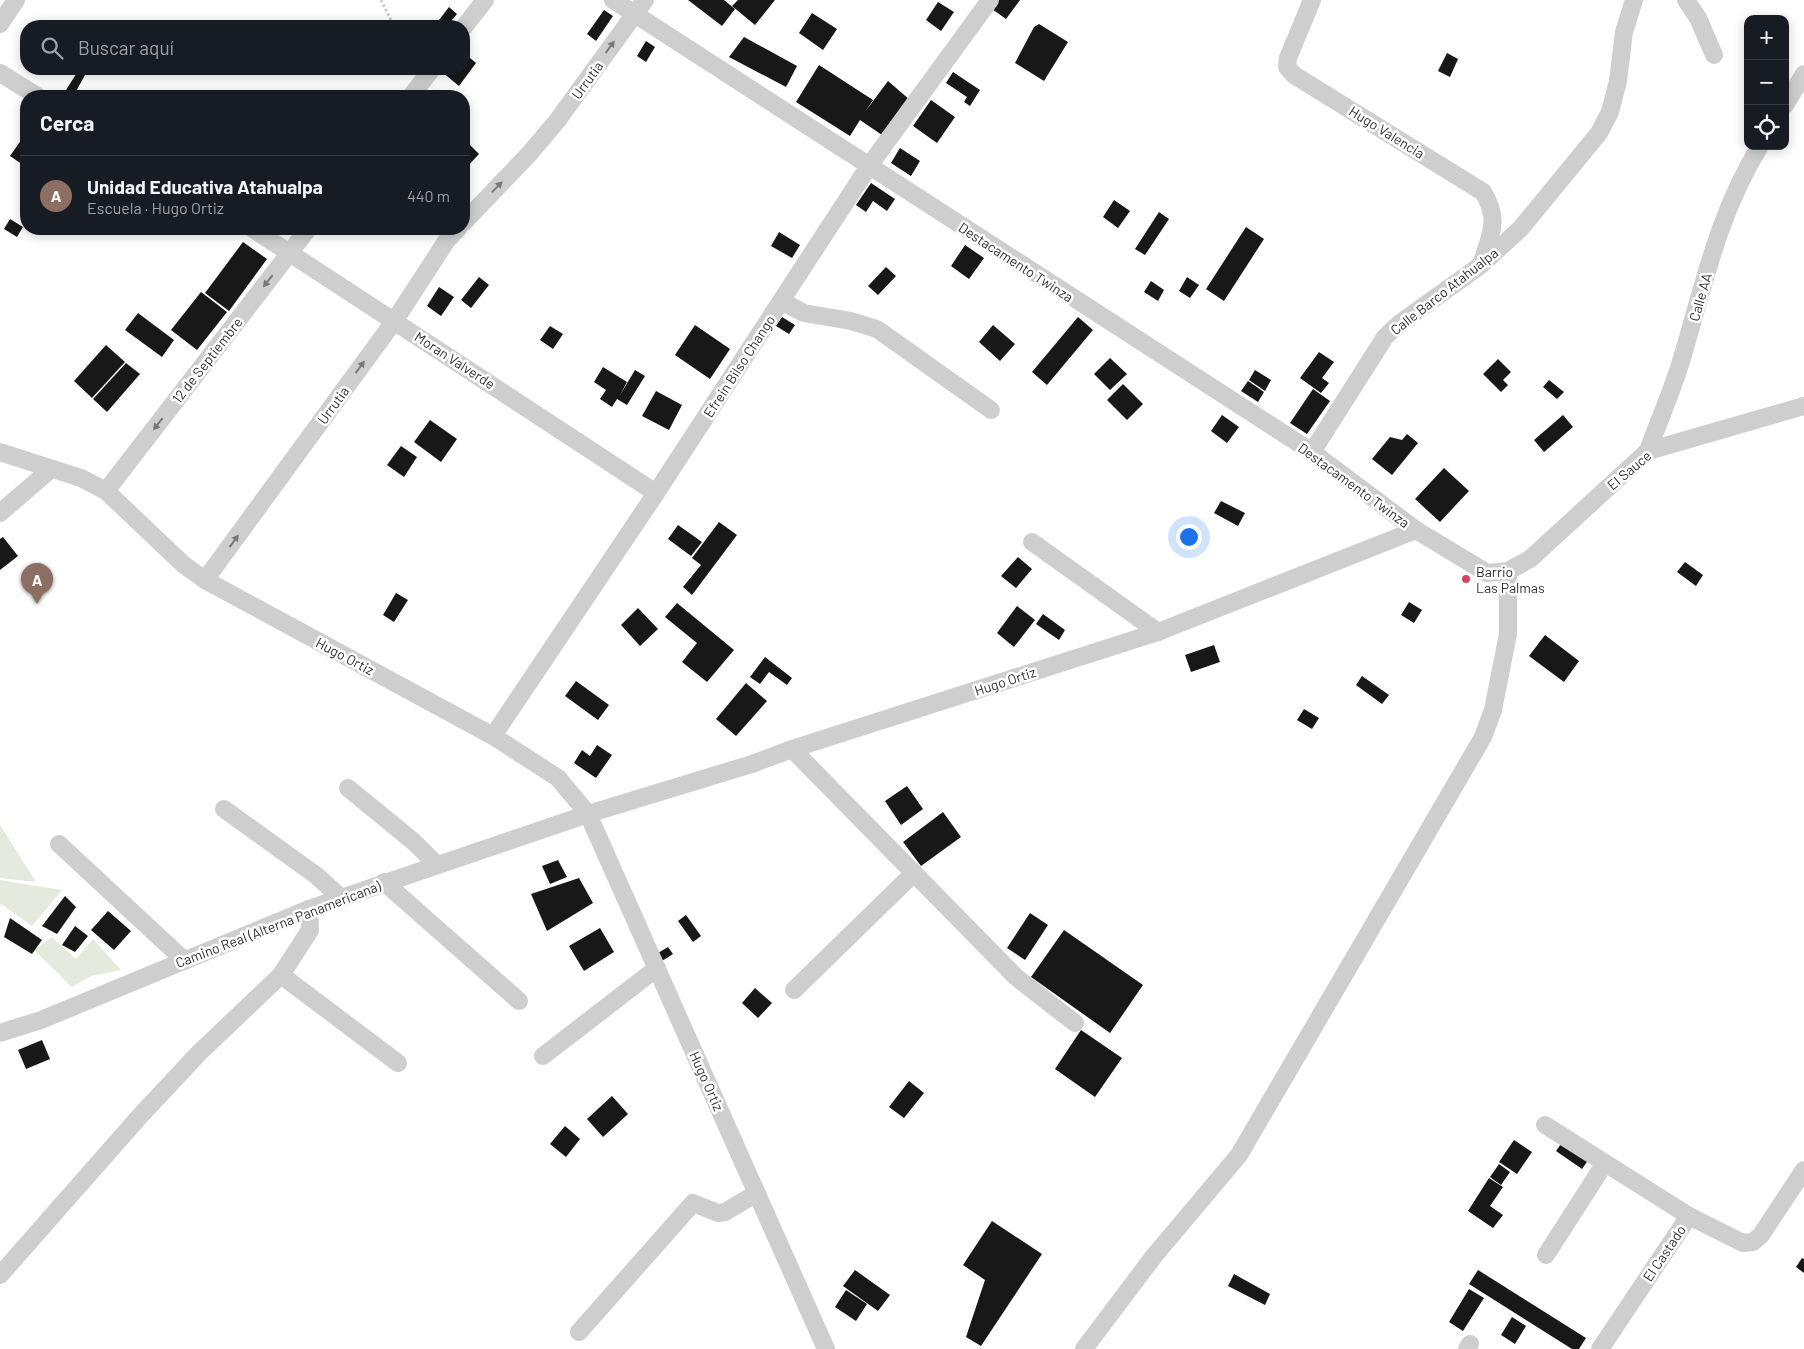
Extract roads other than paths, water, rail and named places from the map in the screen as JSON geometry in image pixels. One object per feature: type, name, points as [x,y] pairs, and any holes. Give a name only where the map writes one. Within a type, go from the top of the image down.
[{"type":"street","points":[[0,24],[16,0]]},
{"type":"street","points":[[469,20],[485,0]]},
{"type":"street","name":"Destacamento Twinza","points":[[613,0],[640,7],[869,166],[1312,452],[1416,530],[1487,573],[1508,571]]},
{"type":"street","name":"Efrein Bilso Chango","points":[[493,736],[656,493],[869,166],[990,0]]},
{"type":"street","name":"Hugo Valencia","points":[[1312,0],[1288,58],[1287,67],[1294,75],[1483,192],[1492,207],[1494,225],[1481,265]]},
{"type":"street","name":"Calle Barco Atahualpa","points":[[1312,452],[1385,337],[1400,323],[1481,265],[1521,228],[1599,133],[1610,112],[1618,81],[1624,32],[1634,0]]},
{"type":"street","points":[[1686,0],[1698,18],[1714,55]]},
{"type":"street","name":"Urrutia","points":[[470,216],[530,153],[557,121],[640,7]]},
{"type":"street","points":[[0,73],[27,90]]},
{"type":"street","points":[[1789,98],[1804,74]]},
{"type":"street","points":[[416,90],[427,75]]},
{"type":"street","name":"Calle AA","points":[[1648,451],[1682,360],[1717,236],[1740,178],[1758,150]]},
{"type":"street","name":"Moran Valverde","points":[[263,235],[656,493]]},
{"type":"street","name":"12 de Septiembre","points":[[106,492],[304,235]]},
{"type":"street","name":"Urrutia","points":[[205,580],[394,320],[422,275],[452,235]]},
{"type":"street","points":[[781,302],[804,313],[850,321],[876,329],[990,410]]},
{"type":"street","name":"El Sauce","points":[[1508,571],[1530,558],[1648,451],[1804,406]]},
{"type":"street","name":"Hugo Ortiz","points":[[0,452],[81,478],[106,492],[184,565],[205,580],[493,736],[558,778],[588,814],[826,1349]]},
{"type":"street","points":[[0,513],[50,469]]},
{"type":"street","name":"Hugo Ortiz","points":[[588,814],[752,764],[792,749],[1158,632],[1416,530]]},
{"type":"street","points":[[1032,542],[1158,632]]},
{"type":"street","points":[[1084,1349],[1154,1256],[1239,1155],[1483,737],[1493,710],[1508,634],[1508,571]]},
{"type":"street","points":[[792,749],[1016,977],[1075,1023]]},
{"type":"street","points":[[348,788],[414,842],[437,865]]},
{"type":"street","points":[[224,809],[317,876],[341,898]]},
{"type":"street","name":"Camino Real (Alterna Panamericana)","points":[[0,1034],[41,1020],[309,909],[588,814]]},
{"type":"street","points":[[59,844],[185,961]]},
{"type":"street","points":[[794,990],[914,873]]},
{"type":"street","points":[[384,882],[519,1001]]},
{"type":"street","points":[[0,1275],[140,1116],[199,1053],[281,975],[310,930],[309,909]]},
{"type":"street","points":[[543,1056],[657,968]]},
{"type":"street","points":[[281,975],[398,1063]]},
{"type":"street","points":[[1545,1125],[1688,1216]]},
{"type":"street","points":[[1546,1255],[1605,1163]]},
{"type":"street","name":"El Castado","points":[[1600,1349],[1688,1216],[1743,1243],[1753,1242],[1761,1235],[1804,1170]]},
{"type":"street","points":[[579,1332],[693,1202],[718,1213],[725,1212],[757,1193]]},
{"type":"place","name":"Barrio Las Palmas","points":[[1466,579]]},
{"type":"place","name":"Unidad Educativa Atahualpa","points":[[37,604]]}]
